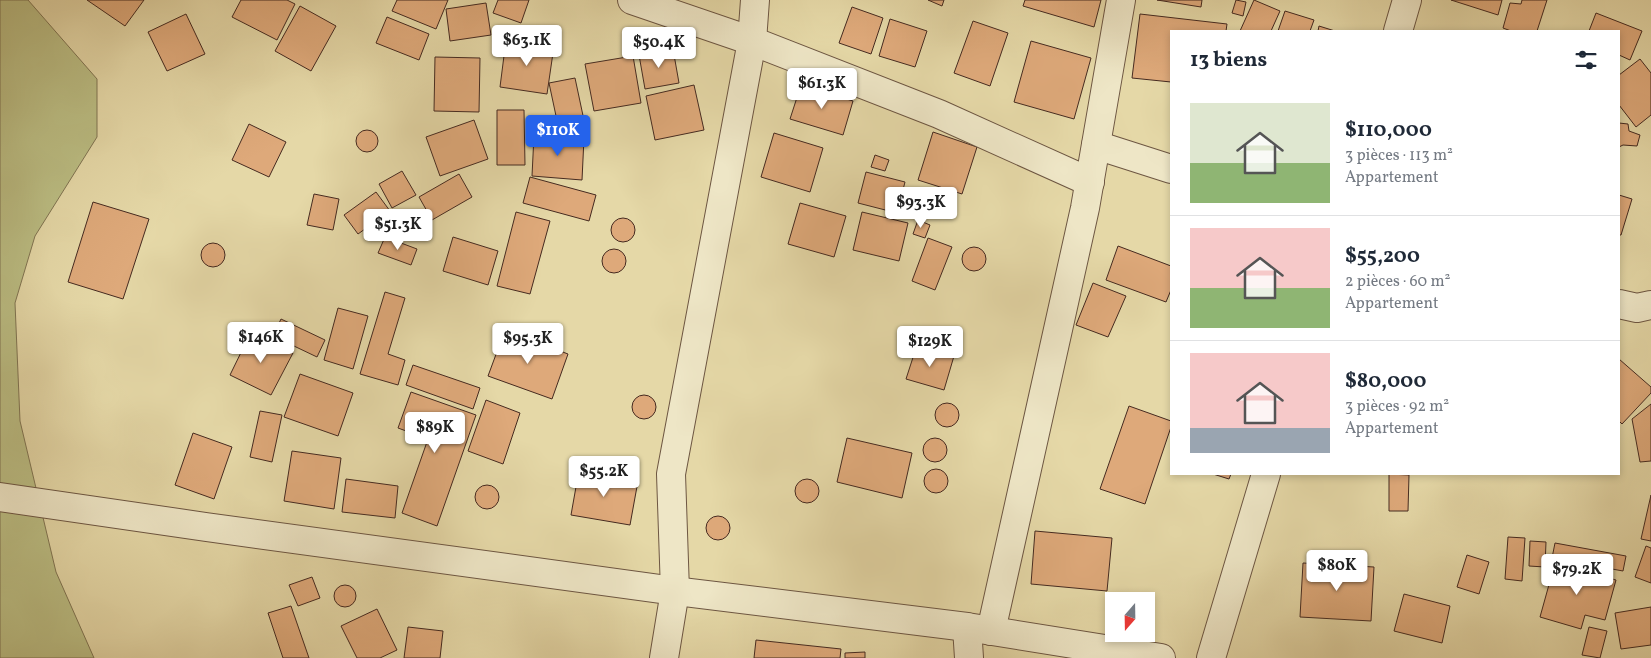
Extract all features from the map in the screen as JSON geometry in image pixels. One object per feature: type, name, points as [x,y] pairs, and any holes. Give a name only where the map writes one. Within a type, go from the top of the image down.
[{"type":"street","points":[[632,0],[752,41],[939,114],[1090,182]]},
{"type":"street","points":[[664,658],[675,591],[671,474],[752,41],[755,0]]},
{"type":"street","points":[[968,658],[979,629],[1090,182],[1121,0]]},
{"type":"street","points":[[1398,30],[1406,0]]},
{"type":"street","points":[[1096,145],[1170,169]]},
{"type":"street","points":[[1211,658],[1266,475]]},
{"type":"street","points":[[0,497],[179,524],[675,591],[979,629],[1162,658]]},
{"type":"green space","points":[[0,0],[28,0],[97,79],[97,137],[35,236],[15,303],[20,421],[56,572],[94,658],[0,658]]},
{"type":"building","points":[[87,0],[144,0],[125,26]]},
{"type":"building","points":[[241,0],[287,0],[295,4],[277,40],[232,17]]},
{"type":"building","points":[[397,0],[448,0],[436,29],[392,11]]},
{"type":"building","points":[[498,0],[529,0],[521,23],[493,13]]},
{"type":"building","points":[[928,0],[944,0],[942,6]]},
{"type":"building","points":[[1025,0],[1101,0],[1094,27],[1023,6]]},
{"type":"building","points":[[1157,0],[1202,0],[1201,7]]},
{"type":"building","points":[[1236,0],[1246,2],[1243,16],[1232,13]]},
{"type":"building","points":[[1254,0],[1280,11],[1271,30],[1240,30]]},
{"type":"building","points":[[1451,0],[1502,0],[1498,15]]},
{"type":"building","points":[[1522,0],[1547,0],[1537,30],[1508,30],[1503,28],[1510,3],[1521,4]]},
{"type":"building","points":[[486,3],[491,35],[450,41],[446,9]]},
{"type":"building","points":[[300,6],[336,26],[311,71],[275,51]]},
{"type":"building","points":[[852,7],[883,18],[871,54],[839,43]]},
{"type":"building","points":[[1285,11],[1314,20],[1310,30],[1278,30]]},
{"type":"building","points":[[1596,13],[1642,31],[1630,60],[1620,55],[1620,30],[1589,30]]},
{"type":"building","points":[[186,14],[205,54],[167,71],[148,32]]},
{"type":"building","points":[[1140,14],[1227,24],[1226,30],[1170,30],[1170,82],[1132,78]]},
{"type":"building","points":[[387,17],[429,34],[419,60],[376,43]]},
{"type":"building","points":[[890,19],[927,31],[915,67],[879,56]]},
{"type":"building","points":[[973,21],[1008,33],[990,86],[954,73]]},
{"type":"building","points":[[1319,26],[1332,30],[1318,30]]},
{"type":"building","points":[[506,40],[554,46],[547,94],[500,87]]},
{"type":"building","points":[[1031,41],[1091,58],[1074,119],[1014,102]]},
{"type":"building","points":[[673,49],[679,83],[645,89],[639,55]]},
{"type":"building","points":[[633,56],[641,103],[594,111],[585,64]]},
{"type":"building","points":[[435,57],[480,58],[479,112],[434,111]]},
{"type":"building","points":[[1640,59],[1651,73],[1651,115],[1636,127],[1620,106],[1620,74]]},
{"type":"building","points":[[575,78],[585,125],[559,130],[549,83]]},
{"type":"building","points":[[694,85],[704,130],[655,140],[646,96]]},
{"type":"building","points":[[801,85],[853,101],[843,135],[790,119]]},
{"type":"building","points":[[497,110],[524,110],[525,165],[497,165]]},
{"type":"building","points":[[474,120],[488,159],[440,176],[426,137]]},
{"type":"building","points":[[1620,123],[1628,124],[1629,131],[1640,135],[1637,146],[1620,146]]},
{"type":"building","points":[[249,124],[286,142],[269,177],[232,160]]},
{"type":"building","points":[[367,130],[375,133],[378,141],[375,149],[367,152],[359,149],[356,141],[359,133]]},
{"type":"building","points":[[933,132],[977,147],[962,194],[918,180]]},
{"type":"building","points":[[774,133],[823,148],[810,192],[761,177]]},
{"type":"building","points":[[534,135],[584,138],[582,180],[532,176]]},
{"type":"building","points":[[875,155],[889,160],[885,171],[871,167]]},
{"type":"building","points":[[402,171],[416,195],[392,208],[379,184]]},
{"type":"building","points":[[866,172],[905,182],[897,213],[858,203]]},
{"type":"building","points":[[459,174],[472,197],[432,220],[419,197]]},
{"type":"building","points":[[530,177],[596,195],[589,221],[523,203]]},
{"type":"building","points":[[376,192],[390,211],[358,234],[344,215]]},
{"type":"building","points":[[314,194],[339,199],[333,230],[307,225]]},
{"type":"building","points":[[1620,195],[1632,199],[1620,235]]},
{"type":"building","points":[[93,202],[149,219],[123,299],[68,282]]},
{"type":"building","points":[[800,203],[846,216],[834,257],[788,244]]},
{"type":"building","points":[[413,212],[422,215],[425,224],[422,233],[413,236],[404,233],[401,224],[404,215]]},
{"type":"building","points":[[516,212],[550,221],[530,294],[497,286]]},
{"type":"building","points":[[862,212],[908,223],[899,261],[853,250]]},
{"type":"building","points":[[623,218],[632,221],[635,230],[632,239],[623,242],[614,239],[611,230],[614,221]]},
{"type":"building","points":[[918,220],[930,225],[925,238],[913,234]]},
{"type":"building","points":[[385,237],[417,249],[411,265],[378,253]]},
{"type":"building","points":[[453,237],[498,251],[488,285],[443,271]]},
{"type":"building","points":[[928,238],[952,247],[935,290],[912,281]]},
{"type":"building","points":[[213,243],[218,244],[224,250],[224,260],[218,266],[213,267],[208,266],[202,260],[201,255],[202,250],[208,244]]},
{"type":"building","points":[[1118,246],[1170,266],[1170,292],[1166,302],[1106,280]]},
{"type":"building","points":[[974,247],[979,248],[985,254],[985,264],[979,270],[974,271],[969,270],[963,264],[962,259],[963,254],[969,248]]},
{"type":"building","points":[[614,249],[619,250],[625,256],[625,266],[619,272],[614,273],[609,272],[603,266],[602,261],[603,256],[609,250]]},
{"type":"building","points":[[1093,283],[1126,296],[1108,337],[1076,325]]},
{"type":"building","points":[[385,292],[405,298],[388,354],[405,360],[398,385],[360,374]]},
{"type":"building","points":[[338,308],[368,316],[353,369],[324,360]]},
{"type":"building","points":[[281,319],[325,340],[317,357],[273,336]]},
{"type":"building","points":[[505,330],[568,354],[552,399],[488,376]]},
{"type":"building","points":[[251,332],[293,353],[271,395],[230,375]]},
{"type":"building","points":[[917,345],[954,356],[944,390],[906,379]]},
{"type":"building","points":[[1620,360],[1651,387],[1651,393],[1622,424],[1620,422]]},
{"type":"building","points":[[413,365],[480,388],[473,409],[406,385]]},
{"type":"building","points":[[300,374],[353,393],[338,436],[284,417]]},
{"type":"building","points":[[411,392],[476,415],[437,526],[402,513],[428,439],[398,428]]},
{"type":"building","points":[[644,395],[653,398],[656,407],[653,416],[644,419],[635,416],[632,407],[635,398]]},
{"type":"building","points":[[486,400],[520,413],[503,464],[468,451]]},
{"type":"building","points":[[947,403],[952,404],[958,410],[958,420],[952,426],[947,427],[942,426],[936,420],[935,415],[936,410],[942,404]]},
{"type":"building","points":[[1651,404],[1651,461],[1640,462],[1632,419]]},
{"type":"building","points":[[1129,406],[1170,421],[1170,430],[1145,504],[1100,489]]},
{"type":"building","points":[[260,411],[282,415],[272,462],[250,457]]},
{"type":"building","points":[[193,433],[232,447],[214,499],[175,485]]},
{"type":"building","points":[[847,438],[912,453],[902,498],[837,482]]},
{"type":"building","points":[[935,438],[944,441],[947,450],[944,459],[935,462],[926,459],[923,450],[926,441]]},
{"type":"building","points":[[292,451],[341,458],[334,509],[284,501]]},
{"type":"building","points":[[936,469],[945,472],[948,481],[945,490],[936,493],[927,490],[924,481],[927,472]]},
{"type":"building","points":[[579,470],[638,481],[630,525],[571,515]]},
{"type":"building","points":[[1216,475],[1231,475],[1229,479]]},
{"type":"building","points":[[1389,475],[1409,475],[1408,511],[1389,511]]},
{"type":"building","points":[[346,479],[398,486],[395,518],[342,512]]},
{"type":"building","points":[[807,479],[816,482],[819,491],[816,500],[807,503],[798,500],[795,491],[798,482]]},
{"type":"building","points":[[487,485],[496,488],[499,497],[496,506],[487,509],[478,506],[475,497],[478,488]]},
{"type":"building","points":[[1651,495],[1651,541],[1641,539]]},
{"type":"building","points":[[718,516],[727,519],[730,528],[727,537],[718,540],[709,537],[706,528],[709,519]]},
{"type":"building","points":[[1035,531],[1112,538],[1107,591],[1031,584]]},
{"type":"building","points":[[1508,537],[1525,538],[1522,581],[1505,579]]},
{"type":"building","points":[[1530,541],[1546,542],[1545,567],[1529,566]]},
{"type":"building","points":[[1555,543],[1626,556],[1623,571],[1552,558]]},
{"type":"building","points":[[1646,546],[1651,548],[1651,583],[1635,577]]},
{"type":"building","points":[[1467,555],[1489,562],[1479,594],[1457,587]]},
{"type":"building","points":[[1303,563],[1374,567],[1371,621],[1300,617]]},
{"type":"building","points":[[1555,563],[1616,580],[1605,620],[1585,615],[1581,629],[1540,617]]},
{"type":"building","points":[[312,577],[320,598],[298,606],[289,585]]},
{"type":"building","points":[[345,585],[355,592],[356,596],[349,606],[345,607],[335,600],[334,596],[341,586]]},
{"type":"building","points":[[1404,594],[1450,606],[1442,643],[1394,631]]},
{"type":"building","points":[[291,606],[309,658],[283,658],[268,613]]},
{"type":"building","points":[[1651,607],[1651,645],[1621,649],[1615,613]]},
{"type":"building","points":[[377,609],[397,650],[380,658],[357,658],[341,626]]},
{"type":"building","points":[[408,627],[443,631],[440,658],[404,658]]},
{"type":"building","points":[[1589,627],[1607,631],[1600,658],[1582,655]]},
{"type":"building","points":[[756,640],[841,649],[840,658],[754,658]]},
{"type":"building","points":[[865,652],[865,658],[845,658],[845,653]]}]
